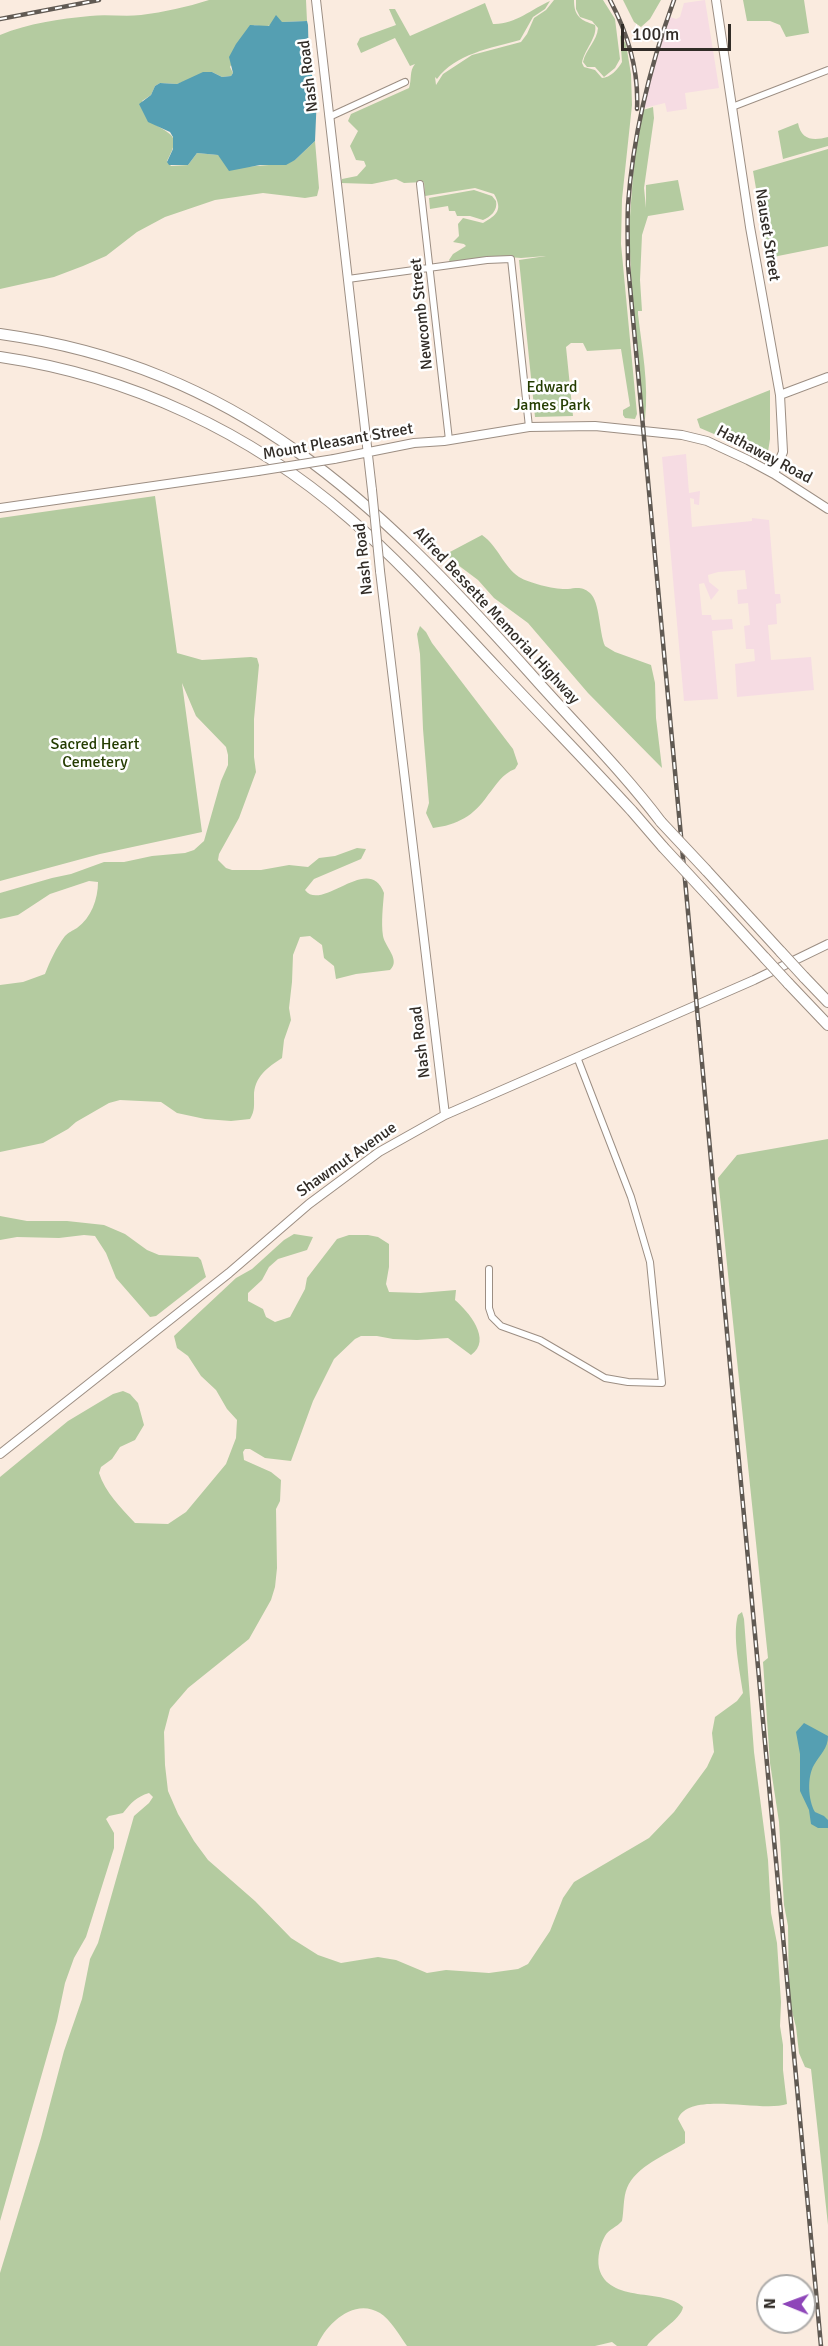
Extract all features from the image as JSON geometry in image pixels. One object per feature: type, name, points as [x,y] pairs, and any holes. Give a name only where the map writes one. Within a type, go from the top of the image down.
[{"type":"highway","name":"Alfred Bessette Memorial Highway","points":[[0,334],[86,351],[171,380],[220,403],[253,422],[329,474],[388,524],[452,587],[620,773],[661,822],[828,1002]]},
{"type":"highway","name":"Alfred Bessette Memorial Highway","points":[[0,357],[62,369],[144,393],[221,429],[305,483],[351,520],[411,577],[609,785],[663,847],[828,1025]]},
{"type":"main road","name":"Nash Road","points":[[316,0],[366,452],[445,1115]]},
{"type":"main road","name":"Nauset Street","points":[[716,0],[771,352],[780,395],[783,452],[774,474]]},
{"type":"main road","points":[[780,395],[828,377]]},
{"type":"main road","name":"Mount Pleasant Street","points":[[0,508],[258,471],[529,427],[595,426],[682,435]]},
{"type":"main road","name":"Hathaway Road","points":[[682,435],[721,447],[774,474],[828,509]]},
{"type":"main road","name":"Shawmut Avenue","points":[[0,1455],[229,1273],[319,1197],[379,1152],[445,1115],[754,980],[828,944]]},
{"type":"street","points":[[732,107],[828,70]]},
{"type":"street","points":[[329,117],[405,82]]},
{"type":"street","name":"Newcomb Street","points":[[420,184],[449,440]]},
{"type":"street","points":[[348,279],[487,260],[511,259],[529,427]]},
{"type":"street","points":[[489,1269],[489,1308],[492,1317],[501,1326],[540,1340],[605,1378],[662,1383],[650,1262],[630,1197],[577,1057]]},
{"type":"shaded area","points":[[705,0],[719,88],[685,93],[687,109],[667,112],[665,103],[644,108],[650,77],[670,17],[676,19],[680,17],[684,3]]},
{"type":"shaded area","points":[[686,454],[689,493],[700,491],[699,505],[694,504],[694,499],[690,498],[692,527],[752,521],[752,518],[769,520],[775,594],[780,594],[781,603],[776,604],[777,624],[768,625],[771,660],[811,657],[814,690],[737,697],[735,664],[755,661],[754,649],[746,649],[744,626],[750,625],[748,603],[738,604],[737,590],[747,589],[745,570],[718,572],[708,575],[709,582],[719,590],[711,600],[704,583],[699,584],[702,615],[711,615],[712,620],[732,619],[733,629],[712,631],[718,699],[684,701],[662,457]]},
{"type":"green space","points":[[209,0],[306,0],[307,21],[282,22],[264,27],[254,25],[230,67],[233,73],[231,76],[222,77],[212,72],[177,84],[160,83],[155,86],[151,95],[142,101],[154,123],[174,139],[167,161],[171,166],[188,165],[197,153],[218,155],[243,167],[269,165],[295,160],[315,141],[319,188],[317,196],[305,198],[263,193],[215,200],[165,217],[137,232],[106,256],[83,266],[54,277],[0,289],[0,35],[22,27],[56,20],[96,15],[141,15]]},
{"type":"green space","name":"Edward James Park","points":[[554,0],[574,0],[575,10],[579,17],[595,25],[595,34],[582,63],[584,67],[595,70],[602,78],[613,73],[622,62],[620,35],[626,44],[631,74],[632,105],[622,199],[621,244],[637,414],[635,419],[625,418],[623,415],[623,410],[630,406],[621,349],[587,351],[583,343],[571,343],[566,347],[573,416],[535,417],[519,260],[546,256],[521,258],[496,256],[450,262],[449,260],[453,254],[466,246],[453,242],[459,236],[458,224],[463,218],[483,223],[492,217],[498,208],[494,194],[475,188],[425,196],[424,182],[404,183],[396,179],[372,184],[341,183],[342,179],[357,176],[366,166],[364,161],[356,160],[350,146],[358,131],[348,121],[351,114],[409,88],[410,85],[415,64],[410,66],[395,38],[361,53],[357,44],[360,38],[396,25],[389,9],[395,9],[410,36],[485,3],[493,24],[501,24],[516,19],[550,1],[545,9],[533,17],[520,40],[474,53],[453,63],[437,79],[435,77],[436,85],[443,74],[472,55],[521,42],[534,18],[546,10]]},
{"type":"green space","points":[[576,0],[603,0],[615,19],[620,59],[615,68],[604,77],[595,67],[587,67],[583,62],[596,37],[598,28],[592,21],[580,17],[576,9]]},
{"type":"green space","points":[[623,0],[661,0],[650,19],[641,27],[634,22]]},
{"type":"green space","points":[[743,0],[804,0],[809,33],[786,37],[780,25],[770,21],[747,21]]},
{"type":"green space","points":[[653,107],[654,118],[644,188],[646,208],[646,185],[678,180],[684,210],[648,216],[642,235],[640,280],[642,311],[638,311],[638,314],[646,380],[646,406],[643,420],[629,230],[634,162],[643,110]]},
{"type":"green space","points":[[798,123],[802,133],[808,138],[828,137],[828,146],[783,159],[778,131]]},
{"type":"green space","points":[[828,149],[828,246],[768,258],[753,171]]},
{"type":"green space","points":[[474,190],[492,196],[496,201],[495,211],[483,220],[470,216],[457,216],[455,211],[449,211],[448,206],[430,209],[429,198]]},
{"type":"green space","points":[[770,390],[770,439],[768,452],[763,455],[700,428],[697,419]]},
{"type":"green space","name":"Sacred Heart Cemetery","points":[[155,496],[177,653],[202,660],[251,657],[257,658],[259,665],[254,719],[256,772],[239,818],[218,860],[226,868],[232,870],[261,870],[289,865],[308,867],[319,858],[335,856],[357,848],[366,849],[361,859],[314,879],[305,890],[313,895],[322,894],[357,880],[368,878],[377,882],[384,893],[383,936],[394,962],[390,970],[336,979],[334,966],[324,958],[322,945],[310,936],[300,937],[293,955],[289,1008],[291,1020],[284,1040],[282,1058],[267,1069],[256,1083],[250,1119],[231,1121],[205,1119],[177,1113],[161,1102],[120,1100],[109,1103],[43,1143],[0,1152],[0,985],[23,982],[45,974],[65,936],[82,924],[90,914],[97,895],[98,882],[89,881],[50,894],[18,915],[0,919],[0,893],[71,874],[104,862],[124,862],[194,850],[204,841],[221,781],[228,765],[228,755],[226,747],[196,716],[182,683],[202,832],[100,854],[0,881],[0,518]]},
{"type":"green space","points":[[482,535],[519,577],[543,586],[563,589],[582,588],[590,593],[598,610],[605,646],[651,665],[655,683],[656,718],[662,768],[588,693],[528,623],[494,598],[478,580],[450,559],[448,553]]},
{"type":"green space","points":[[420,626],[513,749],[518,764],[500,780],[471,814],[450,825],[433,828],[426,813],[429,803],[417,634]]},
{"type":"green space","points":[[828,1139],[828,2225],[811,2069],[805,2067],[799,2053],[796,2027],[789,2000],[788,1926],[784,1905],[779,1822],[770,1763],[763,1662],[768,1658],[718,1178],[737,1155]]},
{"type":"green space","points":[[0,1216],[27,1221],[67,1221],[104,1225],[125,1234],[147,1250],[159,1255],[198,1257],[206,1277],[156,1316],[150,1317],[116,1278],[106,1253],[95,1236],[17,1237],[0,1240]]},
{"type":"green space","points":[[294,1234],[313,1237],[307,1250],[278,1259],[269,1267],[262,1280],[248,1293],[248,1301],[263,1309],[266,1317],[275,1322],[290,1317],[305,1289],[307,1278],[337,1239],[349,1235],[368,1235],[378,1237],[389,1244],[386,1284],[389,1292],[420,1293],[456,1290],[455,1300],[472,1318],[480,1342],[471,1355],[448,1338],[417,1340],[361,1336],[334,1359],[313,1401],[291,1461],[265,1458],[250,1449],[245,1449],[243,1452],[244,1460],[271,1472],[281,1480],[280,1501],[276,1509],[275,1587],[271,1600],[249,1639],[188,1688],[170,1709],[164,1732],[165,1765],[168,1791],[194,1841],[208,1860],[255,1901],[291,1938],[318,1955],[341,1963],[378,1957],[396,1960],[427,1973],[446,1970],[489,1973],[518,1969],[528,1964],[550,1931],[563,1898],[574,1882],[649,1838],[674,1812],[707,1767],[714,1752],[712,1733],[715,1717],[737,1701],[743,1693],[736,1633],[738,1615],[742,1612],[754,1752],[768,1860],[771,1913],[777,1943],[781,2002],[780,2026],[787,2104],[761,2106],[711,2104],[685,2110],[678,2119],[685,2132],[685,2143],[644,2167],[631,2180],[624,2200],[622,2221],[605,2236],[599,2251],[598,2264],[604,2279],[613,2287],[675,2301],[683,2307],[678,2317],[647,2346],[617,2346],[612,2342],[595,2346],[407,2346],[384,2316],[370,2309],[360,2308],[342,2315],[334,2322],[317,2346],[0,2346],[0,2273],[41,2138],[64,2051],[82,1999],[90,1959],[98,1943],[134,1816],[153,1797],[149,1793],[141,1796],[123,1813],[109,1816],[106,1819],[114,1833],[114,1848],[86,1937],[74,1958],[65,1983],[57,2021],[0,2221],[0,1477],[68,1421],[113,1394],[123,1391],[130,1394],[138,1403],[144,1425],[135,1440],[120,1447],[112,1459],[101,1467],[99,1473],[105,1487],[135,1523],[168,1524],[186,1512],[226,1464],[236,1438],[237,1420],[227,1409],[216,1390],[201,1376],[188,1356],[177,1348],[174,1336],[236,1278],[252,1269]]},
{"type":"water","points":[[276,15],[282,22],[307,21],[309,67],[317,95],[315,141],[295,160],[286,165],[260,165],[229,171],[218,155],[197,153],[188,165],[169,165],[167,162],[173,149],[173,137],[170,132],[148,122],[139,104],[151,95],[155,86],[160,83],[177,84],[203,72],[212,72],[222,77],[231,76],[233,73],[229,57],[250,25],[269,26]]},
{"type":"water","points":[[804,1723],[828,1736],[825,1748],[812,1770],[809,1789],[815,1812],[828,1820],[828,1828],[818,1828],[811,1824],[809,1810],[800,1791],[800,1754],[796,1732]]},
{"type":"railway","points":[[0,19],[99,0]]},
{"type":"railway","points":[[610,0],[631,53],[636,80],[637,109]]},
{"type":"railway","points":[[674,0],[657,50],[638,127],[628,205],[628,265],[821,2346]]}]
